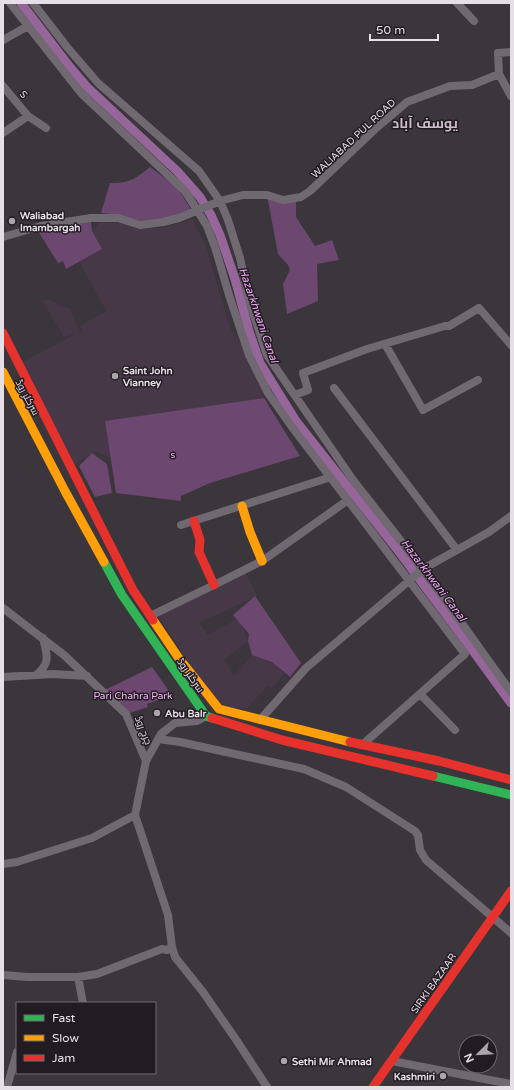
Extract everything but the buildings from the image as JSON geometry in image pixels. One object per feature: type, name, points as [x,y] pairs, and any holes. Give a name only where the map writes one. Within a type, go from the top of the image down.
[{"type":"main road","points":[[3,334],[133,590],[178,657],[219,709],[362,745],[439,761],[511,780]]},
{"type":"main road","name":"سرکلر روڈ","points":[[3,372],[66,493],[122,595],[206,716]]},
{"type":"main road","points":[[242,506],[250,532],[262,561]]},
{"type":"main road","points":[[194,521],[200,540],[199,552],[214,585]]},
{"type":"main road","points":[[206,716],[219,709]]},
{"type":"main road","points":[[206,716],[282,740],[511,795]]},
{"type":"main road","name":"SIRKI BAZAAR","points":[[373,1087],[511,891]]},
{"type":"street","points":[[10,3],[81,93],[185,191],[198,210],[215,247],[228,295],[250,355],[268,393],[292,427],[465,654],[362,745]]},
{"type":"street","points":[[33,3],[67,47],[98,83],[199,171],[220,201],[228,220],[240,258],[249,300],[267,355],[353,480],[423,569],[511,692]]},
{"type":"street","points":[[457,3],[474,21]]},
{"type":"street","points":[[3,40],[28,26]]},
{"type":"street","points":[[511,52],[498,53],[498,74],[511,96]]},
{"type":"street","name":"WALIABAD PUL ROAD","points":[[198,210],[220,201],[243,195],[267,195],[283,200],[301,197],[310,191],[374,130],[408,102],[450,86],[472,85],[498,74]]},
{"type":"street","name":"S","points":[[3,86],[28,116],[46,128]]},
{"type":"street","points":[[3,134],[28,116]]},
{"type":"street","points":[[3,237],[41,226],[91,218],[118,218],[140,225],[179,218],[198,210]]},
{"type":"street","points":[[295,395],[308,390],[303,373],[385,344],[449,326],[480,308],[511,345]]},
{"type":"street","points":[[385,344],[422,410],[478,380]]},
{"type":"street","points":[[334,388],[456,550]]},
{"type":"street","points":[[181,525],[331,478]]},
{"type":"street","points":[[150,616],[262,561],[348,500]]},
{"type":"street","points":[[260,720],[306,668],[423,569],[489,532],[511,516]]},
{"type":"street","name":"چرچ روڈ","points":[[3,608],[64,655],[126,714],[146,761]]},
{"type":"street","points":[[36,675],[42,670],[47,661],[47,654],[42,638]]},
{"type":"street","points":[[3,677],[67,674],[86,676]]},
{"type":"street","points":[[420,694],[455,730]]},
{"type":"street","points":[[206,716],[197,721],[175,723],[161,734],[146,761],[135,815],[168,915],[172,947],[175,957],[203,992],[267,1087]]},
{"type":"street","points":[[158,740],[180,742],[304,769],[346,787],[415,831],[418,835],[420,850],[426,860],[511,933]]},
{"type":"street","points":[[3,864],[20,861],[92,838],[135,815]]},
{"type":"street","points":[[3,975],[27,977],[78,977],[97,974],[162,949],[167,950],[172,947]]},
{"type":"street","points":[[78,977],[83,1002]]},
{"type":"street","points":[[7,1087],[16,1056]]},
{"type":"street","points":[[392,1061],[511,1084]]},
{"type":"shaded area","points":[[192,219],[206,246],[230,328],[249,355],[268,393],[261,395],[264,398],[105,422],[111,458],[95,451],[75,465],[21,363],[77,333],[64,337],[42,301],[49,299],[62,307],[69,308],[80,332],[83,330],[80,326],[106,311],[79,261],[102,249],[92,231],[101,222],[120,223],[140,229],[165,227]]},
{"type":"shaded area","points":[[245,571],[257,596],[199,623],[208,635],[239,618],[248,641],[224,660],[234,676],[252,655],[266,655],[284,674],[272,688],[268,686],[247,708],[219,709],[158,615]]},
{"type":"green space","points":[[150,167],[178,188],[191,210],[179,215],[141,221],[118,215],[101,213],[110,183],[132,180]]},
{"type":"green space","points":[[267,195],[296,198],[296,217],[315,246],[332,240],[339,260],[317,264],[318,301],[287,314],[283,284],[290,270],[288,265],[278,254]]},
{"type":"green space","points":[[91,222],[92,231],[102,249],[66,269],[63,261],[58,263],[38,231]]},
{"type":"green space","name":"s","points":[[264,398],[300,456],[210,483],[181,496],[181,501],[116,493],[105,421]]},
{"type":"green space","points":[[92,453],[107,464],[112,493],[95,497],[79,466]]},
{"type":"green space","points":[[255,596],[301,663],[290,677],[272,662],[252,655],[248,641],[249,634],[233,615]]},
{"type":"green space","name":"Pari Chahra Park","points":[[152,667],[172,695],[147,704],[148,707],[126,714],[103,691]]},
{"type":"waterway","name":"Hazarkhwani Canal","points":[[21,3],[87,87],[177,171],[200,197],[211,215],[220,235],[260,363],[296,421],[400,553],[511,703]]},
{"type":"traffic: fast","points":[[104,562],[122,595],[206,716],[212,718]]},
{"type":"traffic: fast","points":[[433,776],[511,795]]},
{"type":"traffic: slow","points":[[3,372],[104,562]]},
{"type":"traffic: slow","points":[[242,506],[250,532],[262,561]]},
{"type":"traffic: slow","points":[[153,620],[178,657],[219,709],[350,742]]},
{"type":"traffic: jam","points":[[3,333],[133,590],[153,620]]},
{"type":"traffic: jam","points":[[194,521],[200,540],[199,552],[214,585]]},
{"type":"traffic: jam","points":[[212,718],[282,740],[433,776]]},
{"type":"traffic: jam","points":[[350,742],[439,761],[511,780]]},
{"type":"traffic: jam","points":[[373,1087],[511,891]]},
{"type":"place","name":"Waliabad Imambargah","points":[[12,221]]},
{"type":"place","name":"Saint John Vianney","points":[[115,376]]},
{"type":"place","name":"Abu Balr","points":[[157,713]]},
{"type":"place","name":"Sethi Mir Ahmad","points":[[284,1061]]},
{"type":"place","name":"Kashmiri","points":[[443,1076]]},
{"type":"district","name":"یوسف آباد","points":[[425,123]]}]
